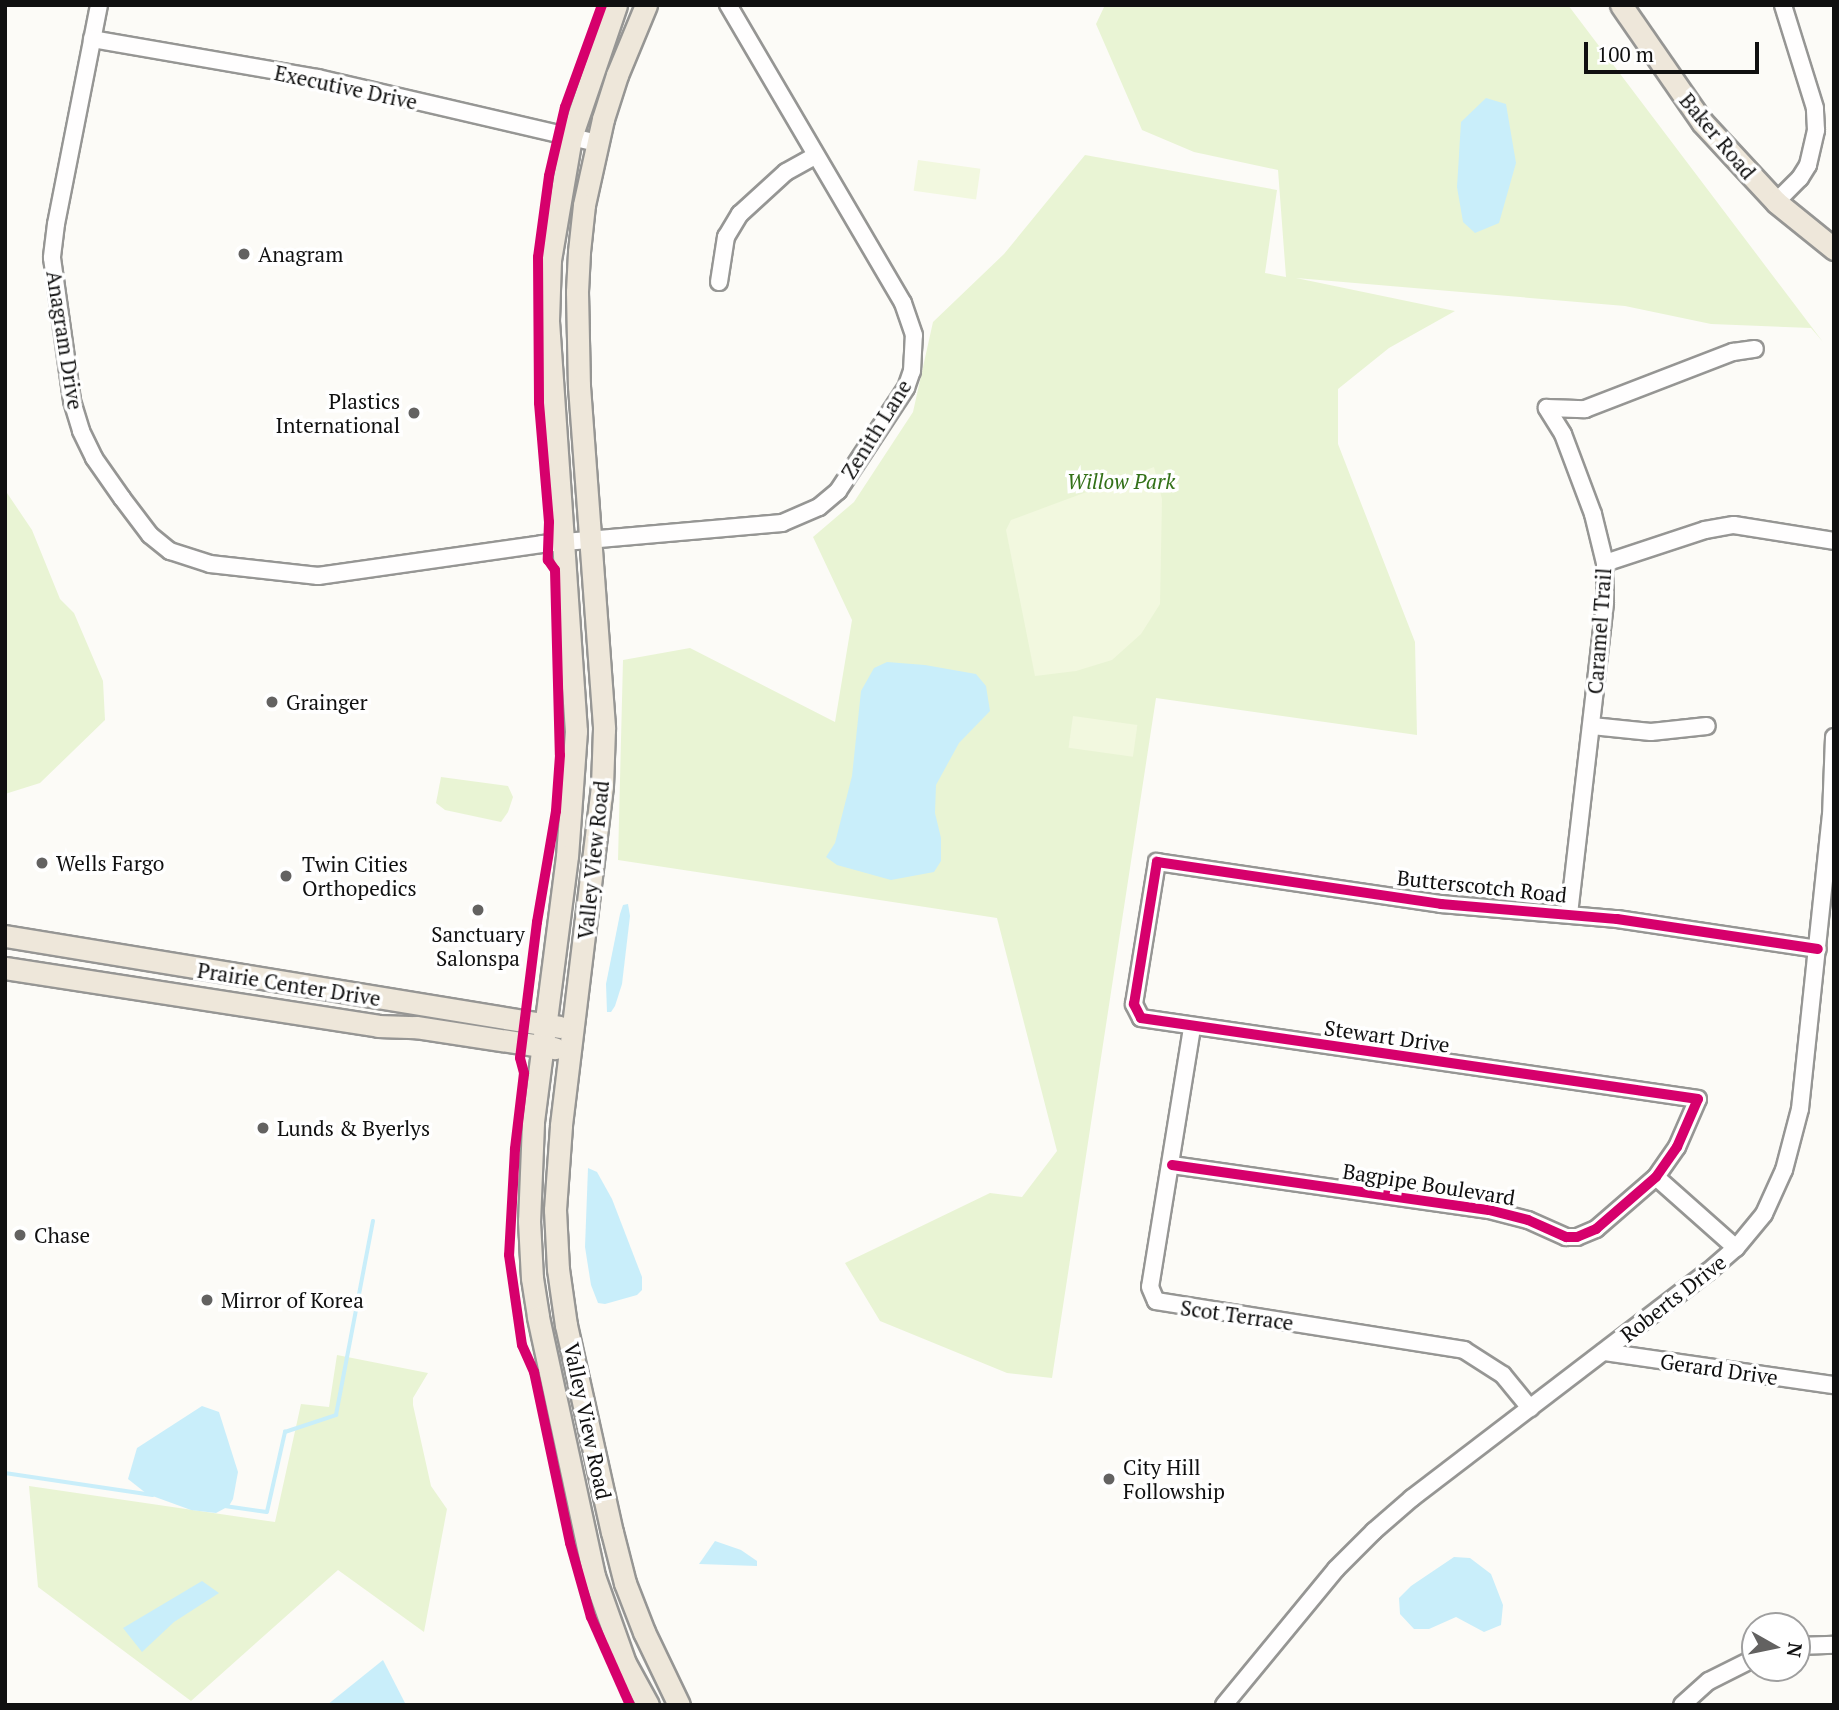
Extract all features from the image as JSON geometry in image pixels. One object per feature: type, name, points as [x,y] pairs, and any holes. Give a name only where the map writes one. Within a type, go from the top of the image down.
[{"type":"main road","name":"Valley View Road","points":[[616,5],[571,137],[550,260],[548,321],[575,671],[575,756],[567,856],[530,1162],[532,1278],[594,1576],[625,1663],[648,1705]]},
{"type":"main road","name":"Valley View Road","points":[[646,5],[617,75],[598,143],[584,205],[577,292],[579,386],[604,729],[602,786],[571,1039],[555,1210],[558,1269],[566,1325],[625,1583],[643,1632],[679,1705]]},
{"type":"main road","name":"Baker Road","points":[[1620,5],[1702,121],[1776,202],[1834,249]]},
{"type":"main road","name":"Prairie Center Drive","points":[[5,936],[571,1039]]},
{"type":"main road","name":"Prairie Center Drive","points":[[5,968],[378,1026],[544,1035]]},
{"type":"street","name":"Anagram Drive","points":[[99,5],[56,224],[52,273],[72,401],[81,431],[94,458],[150,535],[181,557],[296,576],[335,576],[563,542]]},
{"type":"street","name":"Zenith Lane","points":[[563,542],[762,526],[792,521],[838,491],[906,388],[914,352],[910,318],[728,5]]},
{"type":"street","points":[[1776,202],[1800,178],[1808,165],[1816,130],[1815,108],[1787,6]]},
{"type":"street","name":"Executive Drive","points":[[92,39],[318,78],[598,143]]},
{"type":"street","points":[[719,282],[726,237],[740,214],[786,172],[815,156]]},
{"type":"street","name":"Caramel Trail","points":[[1569,914],[1605,602],[1605,563],[1587,496],[1563,434],[1547,408],[1585,409],[1733,352],[1755,349]]},
{"type":"street","points":[[1605,563],[1705,530],[1734,525],[1834,541]]},
{"type":"street","points":[[1592,726],[1651,732],[1707,726]]},
{"type":"street","name":"Roberts Drive","points":[[1224,1705],[1336,1569],[1374,1531],[1412,1498],[1735,1248],[1757,1223],[1775,1193],[1793,1143],[1805,1072],[1811,948],[1832,816],[1834,737]]},
{"type":"street","name":"Butterscotch Road","points":[[1157,862],[1488,910],[1569,914],[1811,948]]},
{"type":"street","name":"Stewart Drive","points":[[1157,862],[1135,1012],[1149,1022],[1698,1099],[1678,1147],[1656,1177]]},
{"type":"street","name":"Scot Terrace","points":[[1192,1028],[1172,1165],[1150,1287],[1156,1301],[1464,1350],[1503,1375],[1530,1408]]},
{"type":"street","name":"Bagpipe Boulevard","points":[[1172,1165],[1489,1210],[1528,1220],[1566,1237],[1594,1230],[1639,1195],[1656,1177]]},
{"type":"street","points":[[1656,1177],[1735,1248]]},
{"type":"street","name":"Gerard Drive","points":[[1604,1352],[1834,1385]]},
{"type":"street","points":[[1811,1646],[1834,1645]]},
{"type":"street","points":[[1682,1705],[1709,1681],[1741,1665]]},
{"type":"green space","name":"Willow Park","points":[[1105,5],[1568,5],[1823,342],[1811,328],[1711,324],[1625,306],[1296,278],[1455,311],[1389,348],[1338,389],[1338,444],[1415,642],[1417,735],[1156,698],[1052,1378],[1007,1373],[880,1321],[845,1263],[990,1193],[1022,1197],[1057,1151],[997,918],[618,860],[623,660],[690,648],[835,722],[852,620],[813,537],[854,502],[913,412],[933,322],[1004,254],[1085,155],[1277,190],[1265,273],[1286,277],[1278,170],[1194,152],[1142,130],[1096,24]]},
{"type":"green space","points":[[918,160],[980,169],[976,199],[914,191]]},
{"type":"green space","points":[[1154,467],[1162,499],[1160,604],[1141,634],[1112,660],[1076,671],[1035,676],[1006,530],[1011,520]]},
{"type":"green space","points":[[5,490],[32,530],[60,599],[74,613],[103,681],[105,720],[40,783],[5,794]]},
{"type":"green space","points":[[1073,716],[1137,725],[1133,757],[1069,748]]},
{"type":"green space","points":[[441,777],[508,786],[513,797],[508,812],[501,822],[445,810],[436,803]]},
{"type":"green space","points":[[337,1355],[428,1373],[413,1398],[413,1405],[431,1486],[447,1509],[424,1632],[338,1570],[191,1701],[38,1587],[29,1486],[275,1522],[301,1404],[329,1407]]},
{"type":"water","points":[[1486,98],[1506,104],[1516,163],[1499,223],[1475,233],[1463,222],[1457,187],[1461,122]]},
{"type":"water","points":[[887,662],[925,665],[976,674],[986,686],[990,711],[959,743],[936,785],[935,813],[941,838],[941,861],[934,872],[891,880],[837,865],[826,857],[835,843],[852,776],[861,691],[874,668]]},
{"type":"water","points":[[628,904],[630,916],[622,984],[615,1006],[611,1012],[607,1012],[606,984],[620,914],[623,905]]},
{"type":"water","points":[[588,1168],[597,1172],[612,1199],[642,1277],[642,1290],[637,1295],[605,1304],[598,1303],[591,1285],[585,1247]]},
{"type":"water","points":[[202,1406],[219,1412],[238,1472],[233,1499],[229,1506],[216,1513],[191,1510],[147,1494],[128,1479],[137,1448]]},
{"type":"water","points":[[715,1541],[741,1550],[757,1561],[757,1566],[699,1564]]},
{"type":"water","points":[[1454,1557],[1470,1558],[1491,1574],[1503,1605],[1501,1625],[1484,1632],[1456,1617],[1429,1629],[1414,1629],[1400,1614],[1399,1598],[1411,1586]]},
{"type":"water","points":[[202,1581],[219,1593],[174,1622],[142,1652],[123,1628]]},
{"type":"water","points":[[383,1660],[406,1705],[327,1705]]},
{"type":"waterway","points":[[225,1506],[267,1512],[285,1432],[336,1415],[373,1221]]},
{"type":"waterway","points":[[5,1473],[152,1495]]},
{"type":"cycle path","points":[[602,5],[565,107],[549,176],[538,257],[539,403],[549,522],[548,560],[555,570],[560,755],[556,811],[537,922],[520,1058],[524,1073],[515,1149],[509,1255],[522,1345],[534,1372],[570,1543],[591,1617],[630,1705]]},
{"type":"cycle path","points":[[1172,1165],[1489,1210],[1528,1220],[1566,1237],[1577,1237],[1596,1229],[1656,1177],[1677,1147],[1698,1099],[1141,1018],[1134,1004],[1157,862],[1441,904],[1617,919],[1818,949]]},
{"type":"place","name":"Anagram","points":[[244,254]]},
{"type":"place","name":"Plastics International","points":[[414,413]]},
{"type":"place","name":"Grainger","points":[[272,702]]},
{"type":"place","name":"Wells Fargo","points":[[42,863]]},
{"type":"place","name":"Twin Cities Orthopedics","points":[[286,876]]},
{"type":"place","name":"Sanctuary Salonspa","points":[[478,910]]},
{"type":"place","name":"Lunds & Byerlys","points":[[263,1128]]},
{"type":"place","name":"Chase","points":[[20,1235]]},
{"type":"place","name":"Mirror of Korea","points":[[207,1300]]},
{"type":"place","name":"City Hill Followship","points":[[1109,1479]]}]
